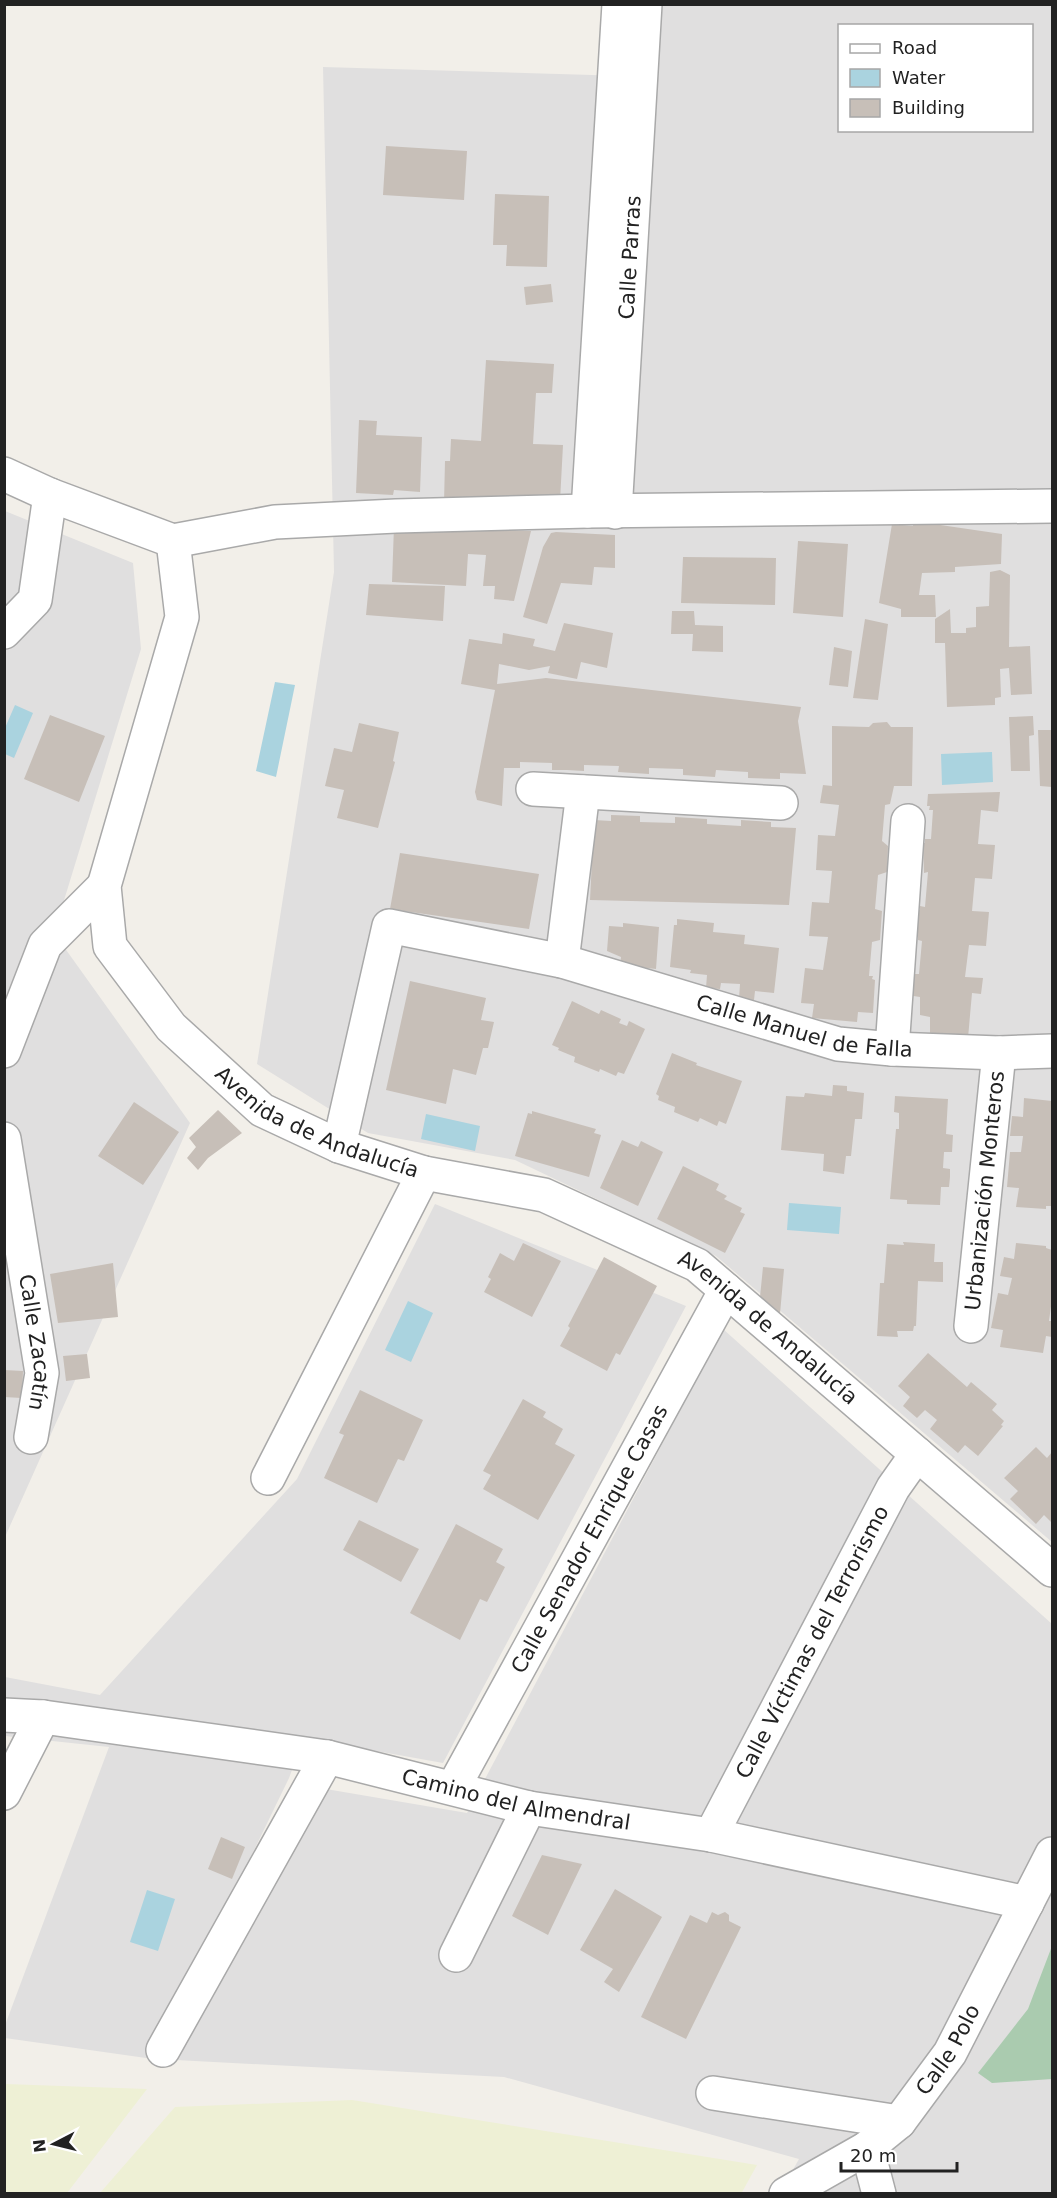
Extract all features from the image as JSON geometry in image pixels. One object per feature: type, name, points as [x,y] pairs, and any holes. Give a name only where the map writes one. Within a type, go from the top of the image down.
[{"type":"street","name":"Calle Parras","points":[[602,511],[619,4]]},
{"type":"street","name":"Calle Parras","points":[[602,511],[645,4]]},
{"type":"street","points":[[4,474],[50,495],[173,541],[275,522],[396,516],[602,511],[1053,506]]},
{"type":"street","points":[[4,632],[35,600],[50,495]]},
{"type":"street","name":"Avenida de Andalucía","points":[[173,541],[182,617],[104,886],[110,946],[171,1027],[262,1110],[339,1146],[424,1173],[544,1195],[697,1265],[1053,1570]]},
{"type":"street","points":[[533,789],[781,803]]},
{"type":"street","points":[[562,961],[583,792]]},
{"type":"street","points":[[892,1049],[908,821]]},
{"type":"street","points":[[4,1051],[45,945],[104,886]]},
{"type":"street","name":"Calle Manuel de Falla","points":[[339,1146],[389,926],[562,961],[838,1044],[892,1049],[999,1053],[1053,1050]]},
{"type":"street","name":"Urbanización Monteros","points":[[971,1326],[999,1053]]},
{"type":"street","name":"Calle Zacatín","points":[[4,1139],[42,1373],[32,1437]]},
{"type":"street","points":[[268,1478],[424,1173]]},
{"type":"street","name":"Calle Senador Enrique Casas","points":[[453,1788],[726,1290]]},
{"type":"street","name":"Calle Víctimas del Terrorismo","points":[[711,1835],[893,1488],[917,1454]]},
{"type":"street","name":"Camino del Almendral","points":[[4,1715],[43,1717],[327,1756],[530,1808],[711,1835],[1027,1903]]},
{"type":"street","points":[[4,1793],[43,1717]]},
{"type":"street","points":[[163,2050],[327,1756]]},
{"type":"street","points":[[456,1955],[530,1808]]},
{"type":"street","name":"Calle Polo","points":[[786,2193],[867,2148],[899,2122],[950,2053],[1053,1854]]},
{"type":"street","points":[[713,2093],[899,2122]]},
{"type":"street","points":[[867,2148],[879,2193]]},
{"type":"shaded area","points":[[632,5],[1052,5],[1052,1542],[716,1256],[515,1160],[368,1133],[257,1064],[334,572],[323,67],[626,76]]},
{"type":"shaded area","points":[[5,511],[133,563],[141,649],[54,933],[190,1123],[5,1537]]},
{"type":"shaded area","points":[[435,1204],[686,1306],[443,1763],[304,1738],[289,1778],[153,2059],[5,2038],[4,2028],[109,1747],[5,1736],[5,1677],[100,1695],[297,1479]]},
{"type":"shaded area","points":[[723,1329],[1052,1624],[1052,2193],[780,2193],[799,2159],[504,2077],[176,2060],[214,1995],[320,1788],[467,1813]]},
{"type":"green space","points":[[1052,1946],[1052,2079],[992,2083],[978,2073],[1028,2009]]},
{"type":"green space","points":[[5,2084],[147,2089],[67,2193],[5,2194]]},
{"type":"green space","points":[[352,2100],[757,2165],[741,2194],[100,2193],[175,2107]]},
{"type":"water","points":[[275,682],[295,685],[276,777],[256,771]]},
{"type":"water","points":[[15,705],[33,713],[14,758],[5,754],[5,728]]},
{"type":"water","points":[[992,752],[993,782],[942,785],[941,754]]},
{"type":"water","points":[[426,1114],[480,1126],[475,1151],[421,1139]]},
{"type":"water","points":[[789,1203],[841,1207],[839,1234],[787,1230]]},
{"type":"water","points":[[408,1301],[433,1313],[411,1362],[385,1350]]},
{"type":"water","points":[[147,1890],[175,1899],[158,1951],[130,1942]]},
{"type":"building","points":[[386,146],[467,151],[464,200],[383,195]]},
{"type":"building","points":[[495,194],[549,196],[547,267],[506,266],[507,245],[493,245]]},
{"type":"building","points":[[551,284],[553,302],[526,305],[524,287]]},
{"type":"building","points":[[486,360],[554,364],[552,393],[536,393],[533,444],[563,445],[560,501],[444,503],[445,461],[450,461],[451,439],[481,441]]},
{"type":"building","points":[[359,420],[377,421],[376,435],[422,437],[420,492],[394,490],[393,495],[356,493]]},
{"type":"building","points":[[913,521],[1002,534],[1001,564],[955,567],[955,572],[922,573],[919,595],[935,595],[936,617],[901,617],[901,609],[879,603],[892,524],[913,526]]},
{"type":"building","points":[[394,526],[531,531],[514,601],[494,599],[495,586],[483,586],[486,555],[468,554],[466,586],[392,582]]},
{"type":"building","points":[[551,533],[615,535],[615,568],[594,567],[592,585],[561,583],[547,624],[523,617],[543,547]]},
{"type":"building","points":[[798,541],[848,544],[843,617],[793,613]]},
{"type":"building","points":[[683,557],[776,558],[775,605],[681,603]]},
{"type":"building","points":[[1000,570],[1010,575],[1009,647],[1030,646],[1032,694],[1011,695],[1009,668],[1000,669],[1001,697],[995,698],[995,705],[947,707],[945,643],[935,643],[935,619],[950,609],[951,633],[966,633],[966,628],[976,627],[976,607],[989,606],[990,572]]},
{"type":"building","points":[[369,584],[445,586],[443,621],[366,615]]},
{"type":"building","points":[[672,611],[694,611],[695,625],[723,626],[723,652],[692,651],[693,634],[671,634]]},
{"type":"building","points":[[865,619],[888,624],[878,700],[853,698]]},
{"type":"building","points":[[564,623],[613,633],[607,668],[581,662],[577,679],[548,673],[550,666],[529,670],[499,664],[497,684],[546,678],[801,707],[798,721],[806,774],[780,773],[780,779],[748,778],[748,772],[716,770],[715,777],[683,775],[683,769],[649,768],[649,774],[618,772],[619,766],[584,765],[584,771],[552,770],[552,763],[520,762],[520,768],[504,768],[502,806],[477,800],[475,792],[495,690],[461,684],[469,639],[502,644],[503,633],[535,639],[533,646],[555,651]]},
{"type":"building","points":[[834,647],[852,651],[848,687],[829,685]]},
{"type":"building","points":[[50,715],[105,736],[79,802],[24,779]]},
{"type":"building","points":[[1033,716],[1034,735],[1029,736],[1030,771],[1011,771],[1009,717]]},
{"type":"building","points":[[887,722],[891,727],[913,727],[912,786],[894,786],[890,804],[885,805],[882,841],[888,846],[887,872],[878,875],[875,909],[882,911],[880,940],[872,942],[869,976],[873,976],[872,979],[875,980],[873,1013],[858,1012],[857,1022],[812,1018],[814,1004],[801,1003],[805,968],[823,970],[828,937],[809,936],[812,902],[829,903],[832,871],[816,870],[818,835],[835,836],[839,805],[820,803],[823,785],[832,786],[832,726],[869,727],[873,723]]},
{"type":"building","points":[[359,723],[399,732],[393,761],[395,762],[378,828],[337,818],[344,790],[325,786],[334,748],[352,752]]},
{"type":"building","points":[[1038,730],[1052,730],[1052,787],[1040,786]]},
{"type":"building","points":[[1000,792],[998,812],[981,810],[978,844],[995,845],[992,879],[975,878],[972,911],[989,912],[986,946],[969,945],[965,977],[983,978],[981,994],[972,993],[968,1038],[930,1034],[930,1017],[920,1015],[920,997],[907,995],[910,977],[919,974],[922,941],[915,936],[917,910],[920,910],[920,906],[925,907],[928,872],[924,873],[923,843],[925,839],[931,839],[933,810],[929,810],[930,806],[927,806],[928,794]]},
{"type":"building","points":[[611,815],[640,816],[640,822],[675,823],[675,817],[707,819],[707,824],[741,826],[741,820],[771,822],[771,827],[796,828],[789,905],[590,900],[594,820],[611,821]]},
{"type":"building","points":[[400,853],[539,874],[529,929],[390,909]]},
{"type":"building","points":[[677,919],[714,923],[713,932],[745,935],[744,944],[779,948],[774,993],[755,991],[754,1000],[739,999],[740,984],[721,983],[720,989],[706,988],[707,975],[670,967],[674,925],[677,925]]},
{"type":"building","points":[[623,923],[659,927],[656,969],[620,965],[621,957],[607,951],[609,926],[623,927]]},
{"type":"building","points":[[410,981],[486,998],[481,1020],[494,1022],[488,1048],[483,1048],[476,1075],[453,1069],[446,1104],[386,1090]]},
{"type":"building","points":[[572,1001],[599,1014],[601,1010],[621,1019],[619,1023],[627,1026],[629,1021],[645,1029],[624,1074],[618,1072],[616,1076],[600,1069],[599,1072],[574,1062],[575,1057],[552,1045]]},
{"type":"building","points":[[672,1053],[697,1063],[696,1065],[742,1081],[726,1124],[719,1121],[717,1126],[700,1118],[698,1122],[674,1112],[675,1107],[658,1100],[659,1096],[656,1094]]},
{"type":"building","points":[[833,1085],[847,1086],[847,1091],[864,1093],[862,1119],[855,1119],[851,1156],[846,1156],[844,1174],[823,1171],[824,1154],[781,1150],[786,1096],[804,1097],[805,1093],[832,1096]]},
{"type":"building","points":[[895,1096],[948,1099],[946,1134],[953,1135],[952,1152],[944,1152],[943,1168],[950,1169],[950,1177],[949,1187],[941,1187],[940,1205],[907,1204],[907,1200],[890,1199],[896,1129],[899,1129],[899,1113],[894,1112]]},
{"type":"building","points":[[1024,1098],[1052,1101],[1052,1206],[1046,1206],[1046,1209],[1016,1207],[1019,1188],[1007,1187],[1010,1152],[1021,1152],[1023,1136],[1010,1136],[1012,1116],[1023,1117]]},
{"type":"building","points":[[134,1102],[179,1132],[143,1185],[98,1156]]},
{"type":"building","points":[[218,1110],[242,1133],[208,1158],[198,1170],[187,1158],[196,1147],[189,1138]]},
{"type":"building","points":[[532,1111],[596,1129],[594,1133],[601,1135],[589,1177],[515,1156],[528,1113],[532,1114]]},
{"type":"building","points":[[622,1140],[638,1147],[641,1141],[663,1152],[638,1206],[600,1188]]},
{"type":"building","points":[[683,1166],[719,1184],[716,1190],[727,1196],[724,1199],[742,1208],[740,1212],[745,1214],[725,1253],[657,1219]]},
{"type":"building","points":[[903,1242],[935,1244],[934,1262],[943,1262],[943,1282],[918,1281],[916,1326],[913,1331],[897,1331],[898,1337],[877,1336],[880,1283],[884,1283],[887,1244],[904,1245]]},
{"type":"building","points":[[523,1243],[561,1261],[532,1317],[484,1292],[491,1279],[488,1277],[500,1253],[514,1261]]},
{"type":"building","points":[[1016,1243],[1046,1246],[1052,1250],[1052,1299],[1049,1321],[1052,1321],[1052,1337],[1046,1336],[1043,1353],[1000,1347],[1003,1330],[991,1328],[998,1293],[1008,1295],[1012,1278],[1000,1276],[1004,1257],[1014,1259]]},
{"type":"building","points":[[604,1257],[657,1286],[620,1355],[616,1353],[607,1371],[560,1346]]},
{"type":"building","points":[[113,1263],[118,1317],[58,1323],[50,1274]]},
{"type":"building","points":[[763,1267],[784,1269],[780,1314],[760,1297]]},
{"type":"building","points":[[928,1353],[967,1387],[971,1382],[997,1404],[992,1410],[1004,1421],[1001,1425],[1003,1426],[978,1456],[965,1445],[958,1453],[930,1429],[937,1420],[925,1410],[917,1418],[903,1406],[910,1397],[898,1386]]},
{"type":"building","points":[[87,1354],[90,1378],[66,1381],[63,1356]]},
{"type":"building","points":[[4,1370],[23,1371],[22,1398],[4,1397]]},
{"type":"building","points":[[360,1390],[423,1420],[404,1461],[398,1459],[377,1503],[324,1478],[344,1435],[339,1433]]},
{"type":"building","points":[[523,1399],[546,1412],[543,1417],[563,1429],[555,1444],[575,1455],[538,1520],[483,1489],[491,1475],[483,1471]]},
{"type":"building","points":[[1036,1447],[1047,1458],[1052,1452],[1052,1523],[1044,1515],[1036,1524],[1010,1499],[1018,1491],[1004,1478]]},
{"type":"building","points":[[359,1520],[419,1549],[401,1582],[343,1550]]},
{"type":"building","points":[[456,1524],[503,1549],[496,1562],[505,1567],[487,1602],[480,1599],[460,1640],[410,1613]]},
{"type":"building","points":[[221,1837],[245,1847],[232,1879],[208,1869]]},
{"type":"building","points":[[542,1855],[582,1864],[548,1935],[512,1916]]},
{"type":"building","points":[[615,1889],[662,1917],[619,1992],[604,1982],[613,1969],[580,1950]]},
{"type":"building","points":[[712,1912],[718,1915],[725,1912],[729,1915],[729,1921],[741,1927],[686,2039],[641,2017],[690,1915],[707,1923]]}]
